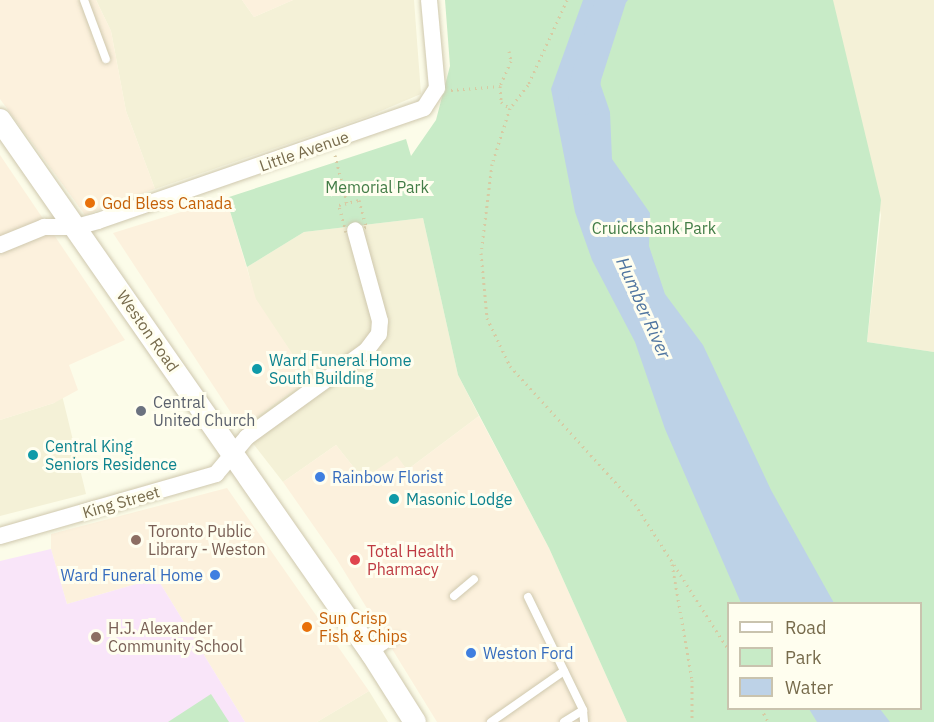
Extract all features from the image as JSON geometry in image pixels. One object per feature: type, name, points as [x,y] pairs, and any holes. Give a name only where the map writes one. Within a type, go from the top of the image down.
[{"type":"main road","name":"Weston Road","points":[[0,120],[372,654],[415,722]]},
{"type":"street","name":"Little Avenue","points":[[0,245],[44,227],[76,227],[424,108],[436,88],[429,0]]},
{"type":"street","name":"King Street","points":[[0,536],[216,474],[247,436],[366,351],[379,334],[380,321],[355,230]]},
{"type":"lane","points":[[84,0],[106,58]]},
{"type":"lane","points":[[454,596],[474,579]]},
{"type":"lane","points":[[528,597],[583,710],[584,722]]},
{"type":"lane","points":[[372,654],[396,638]]},
{"type":"lane","points":[[491,722],[564,671]]},
{"type":"lane","points":[[564,722],[583,710]]},
{"type":"path","points":[[567,0],[528,85],[510,108],[492,164],[484,210],[481,253],[487,318],[498,347],[518,376],[609,471],[727,646]]},
{"type":"path","points":[[509,51],[511,61],[500,86],[501,102],[510,108]]},
{"type":"path","points":[[450,90],[500,86]]},
{"type":"path","points":[[334,153],[347,203]]},
{"type":"path","points":[[671,561],[692,680],[692,722]]},
{"type":"shaded area","points":[[0,0],[96,0],[111,31],[126,111],[155,189],[85,215],[0,99]]},
{"type":"shaded area","points":[[96,0],[242,0],[254,17],[293,0],[414,0],[421,94],[369,116],[155,189],[126,111],[111,31]]},
{"type":"shaded area","points":[[242,0],[293,0],[254,17]]},
{"type":"shaded area","points":[[832,0],[934,0],[934,352],[867,342],[881,215]]},
{"type":"shaded area","points":[[0,155],[125,340],[69,365],[78,390],[54,403],[0,420]]},
{"type":"shaded area","points":[[226,198],[256,299],[309,379],[241,428],[113,233]]},
{"type":"shaded area","points":[[423,218],[458,375],[479,416],[407,470],[397,457],[363,479],[336,445],[283,482],[241,428],[309,379],[255,299],[247,267],[304,232]]},
{"type":"shaded area","points":[[62,395],[86,494],[0,516],[0,420],[54,403]]},
{"type":"shaded area","points":[[479,416],[549,548],[627,722],[437,722],[336,558],[283,482],[336,445],[363,479],[397,456],[407,470]]},
{"type":"shaded area","points":[[227,488],[369,691],[317,722],[245,722],[157,578],[67,604],[51,549],[51,534]]},
{"type":"shaded area","name":"H.J. Alexander Community School","points":[[51,549],[67,604],[157,578],[245,722],[0,722],[0,561]]},
{"type":"shaded area","points":[[369,691],[388,722],[317,722]]},
{"type":"green space","name":"Cruickshank Park","points":[[445,0],[833,0],[881,200],[867,342],[934,352],[934,722],[627,722],[549,548],[458,375],[423,218],[304,232],[247,267],[226,198],[406,139],[411,156],[436,120],[450,66]]},
{"type":"green space","points":[[211,694],[229,722],[168,722]]},
{"type":"water","points":[[583,0],[628,0],[594,42],[591,57],[610,112],[612,159],[650,213],[649,246],[665,294],[703,345],[771,490],[833,602],[741,602],[665,429],[635,342],[592,260],[575,212],[551,89]]},
{"type":"water","points":[[810,710],[881,710],[890,722],[817,722]]},
{"type":"waterway","name":"Humber River","points":[[583,100],[586,78],[611,0]]},
{"type":"place","name":"God Bless Canada","points":[[90,203]]},
{"type":"place","name":"Ward Funeral Home South Building","points":[[257,369]]},
{"type":"place","name":"Central United Church","points":[[141,411]]},
{"type":"place","name":"Central King Seniors Residence","points":[[33,455]]},
{"type":"place","name":"Rainbow Florist","points":[[320,477]]},
{"type":"place","name":"Masonic Lodge","points":[[394,499]]},
{"type":"place","name":"Toronto Public Library - Weston","points":[[136,540]]},
{"type":"place","name":"Total Health Pharmacy","points":[[355,560]]},
{"type":"place","name":"Ward Funeral Home","points":[[215,575]]},
{"type":"place","name":"Sun Crisp Fish & Chips","points":[[307,627]]},
{"type":"place","name":"H.J. Alexander Community School","points":[[96,637]]},
{"type":"place","name":"Weston Ford","points":[[471,653]]},
{"type":"park label","name":"Memorial Park","points":[[377,187]]}]
